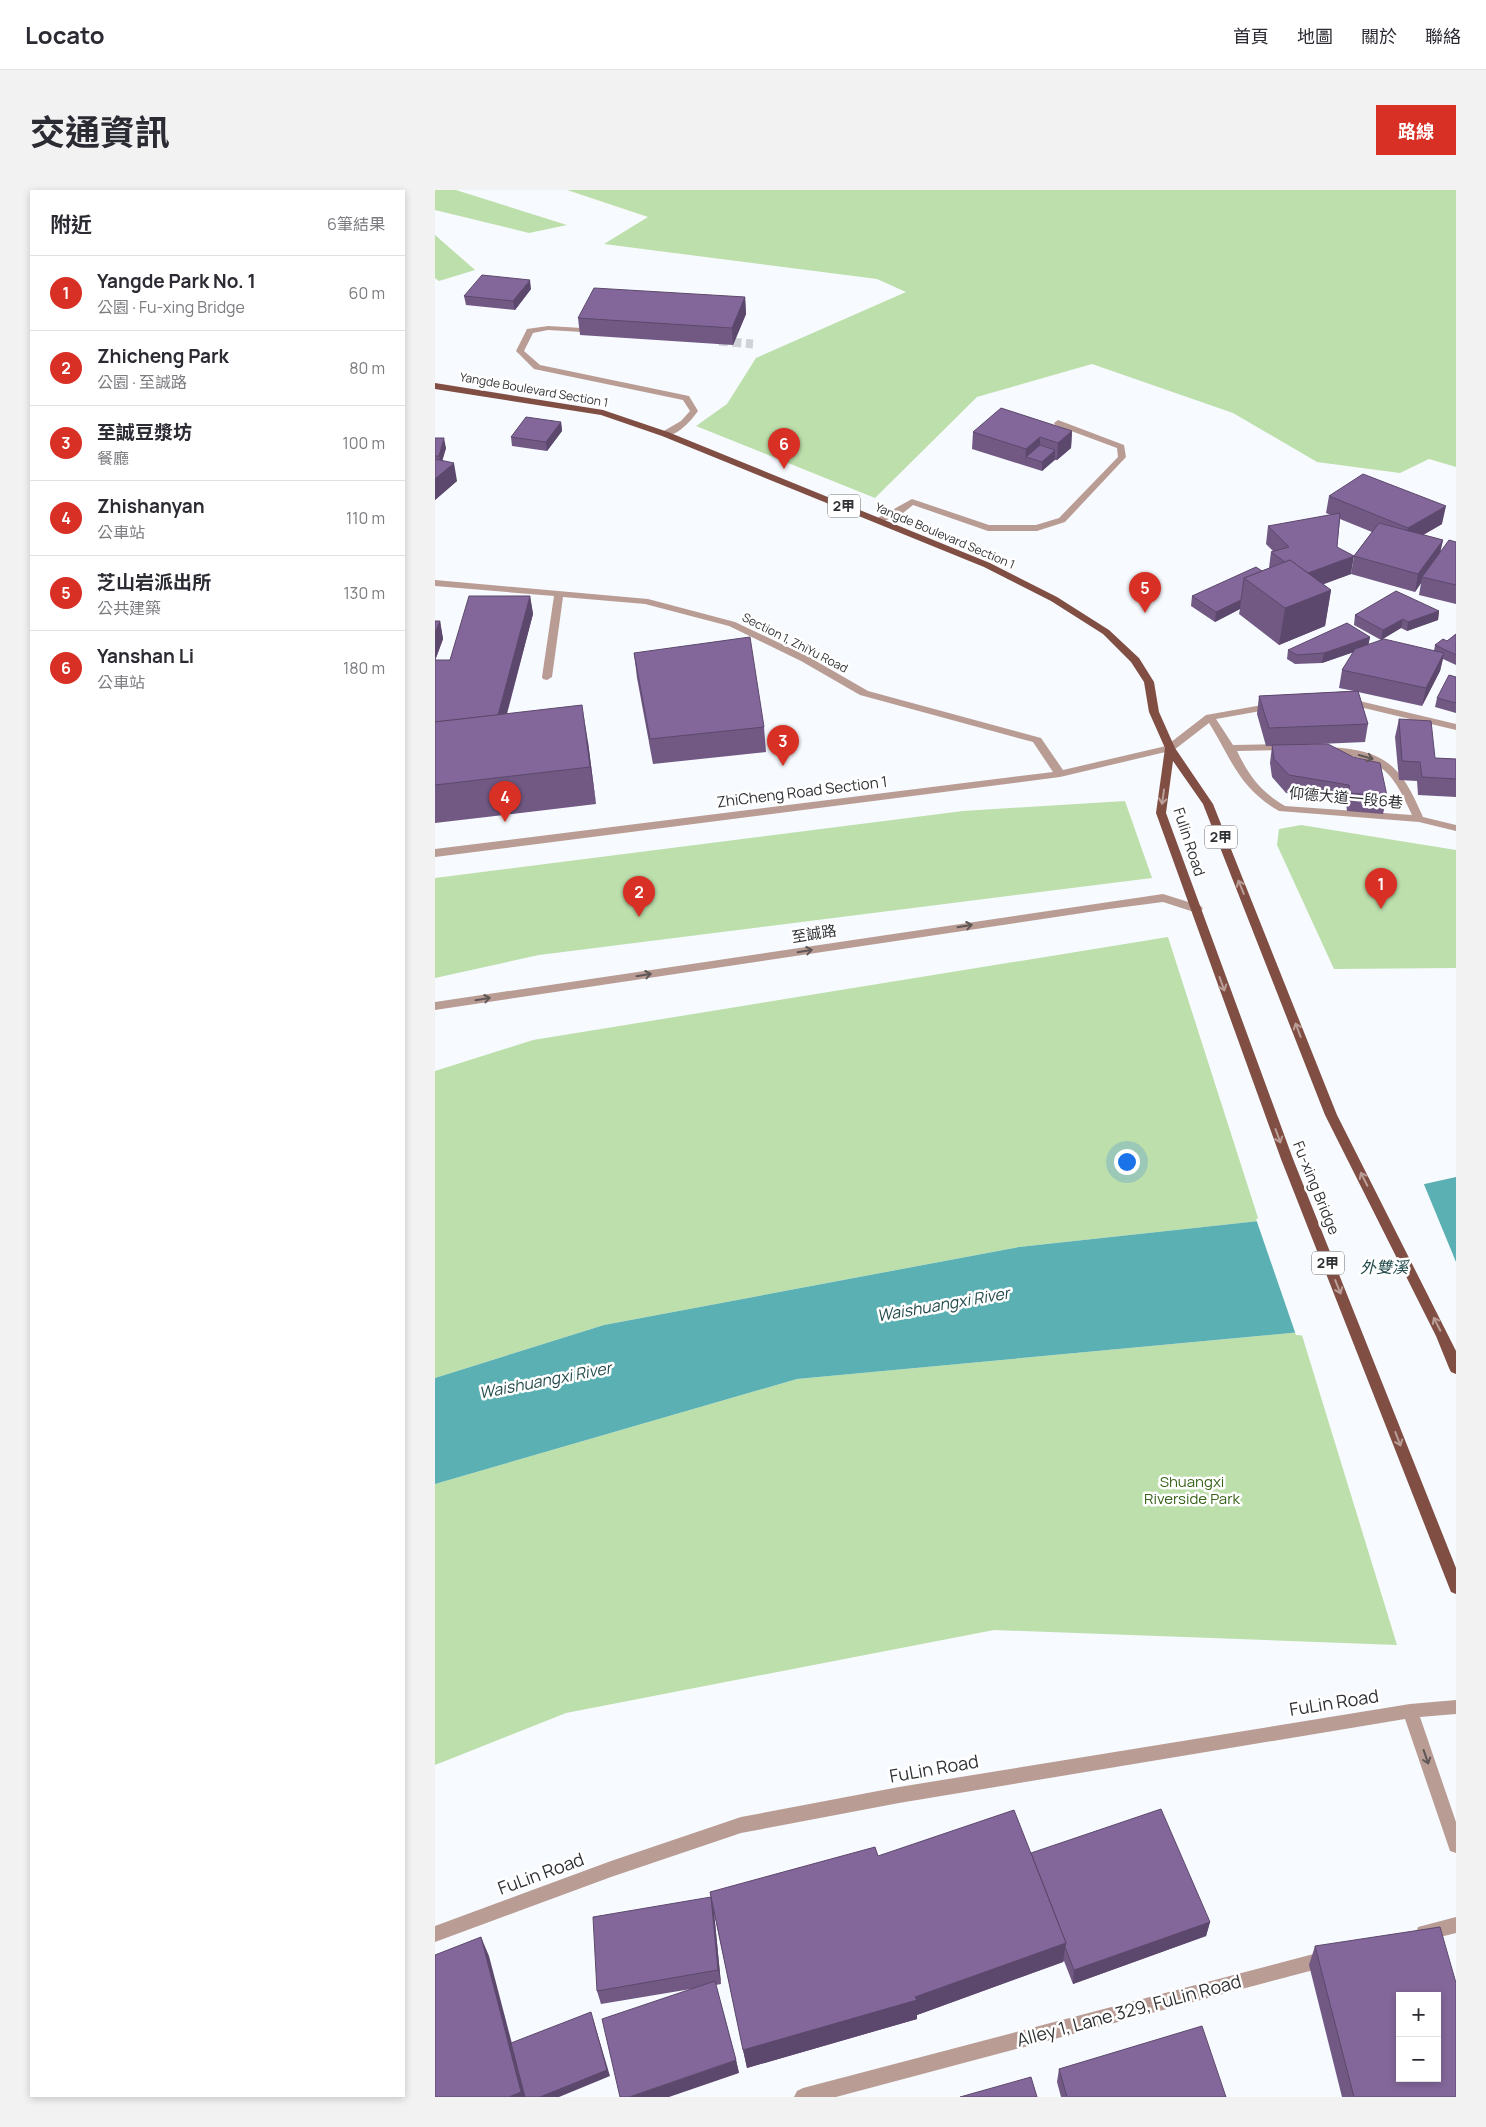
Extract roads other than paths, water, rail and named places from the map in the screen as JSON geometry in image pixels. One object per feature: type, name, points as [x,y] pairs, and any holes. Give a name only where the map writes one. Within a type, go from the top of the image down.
[{"type":"main road","name":"Yangde Boulevard Section 1","points":[[435,386],[603,413],[665,434],[987,565],[1054,599],[1106,632],[1135,660],[1149,682],[1154,712],[1170,748]]},
{"type":"main road","name":"Fulin Road","points":[[1170,748],[1161,813],[1206,938]]},
{"type":"main road","name":"Fulin Road","points":[[1170,748],[1208,804],[1331,1114],[1443,1336],[1456,1368]]},
{"type":"main road","name":"Fu-xing Bridge","points":[[1206,938],[1287,1160],[1456,1587]]},
{"type":"street","points":[[582,330],[548,328],[530,331],[520,351],[537,367],[686,398],[694,411],[684,423],[665,434]]},
{"type":"street","points":[[879,520],[899,511],[912,502],[988,528],[1037,528],[1062,520],[1122,457],[1121,447],[1058,423]]},
{"type":"street","name":"Section 1, ZhiYu Road","points":[[435,583],[645,601],[732,624],[805,659],[864,693],[1037,740],[1060,774]]},
{"type":"street","points":[[547,677],[559,593]]},
{"type":"street","points":[[1333,701],[1343,701],[1456,727]]},
{"type":"street","points":[[1170,748],[1210,717],[1285,704]]},
{"type":"street","name":"仰德大道一段6巷","points":[[1210,717],[1230,748],[1242,773],[1264,798],[1283,809],[1419,819],[1456,828]]},
{"type":"street","points":[[1230,748],[1297,747]]},
{"type":"street","name":"ZhiCheng Road Section 1","points":[[435,853],[1060,774],[1170,748]]},
{"type":"street","points":[[1315,749],[1351,752],[1381,761],[1404,788],[1419,819]]},
{"type":"street","name":"至誠路","points":[[435,1006],[1109,904],[1163,898],[1197,909]]},
{"type":"street","name":"FuLin Road","points":[[435,1934],[611,1869],[741,1825],[899,1795],[1409,1711],[1456,1706]]},
{"type":"street","points":[[1409,1711],[1456,1845]]},
{"type":"street","points":[[1405,1938],[1456,1925]]},
{"type":"street","name":"Alley 1, Lane 329, FuLin Road","points":[[803,2097],[1338,1955]]},
{"type":"water","name":"外雙溪","points":[[1456,1177],[1456,1345],[1301,1332],[797,1379],[435,1484],[435,1378],[604,1325],[1019,1247],[1259,1221]]},
{"type":"tunnel","points":[[719,341],[753,344]]},
{"type":"place","name":"Yanshan Li","points":[[784,469]]},
{"type":"place","name":"芝山岩派出所","points":[[1145,613]]},
{"type":"place","name":"至誠豆漿坊","points":[[783,766]]},
{"type":"place","name":"Zhishanyan","points":[[505,822]]},
{"type":"place","name":"Yangde Park No. 1","points":[[1381,909]]},
{"type":"place","name":"Zhicheng Park","points":[[639,917]]},
{"type":"water label","name":"Waishuangxi River","points":[[943,1304]]},
{"type":"water label","name":"Waishuangxi River","points":[[545,1380]]},
{"type":"park label","name":"Shuangxi Riverside Park","points":[[1192,1490]]}]
